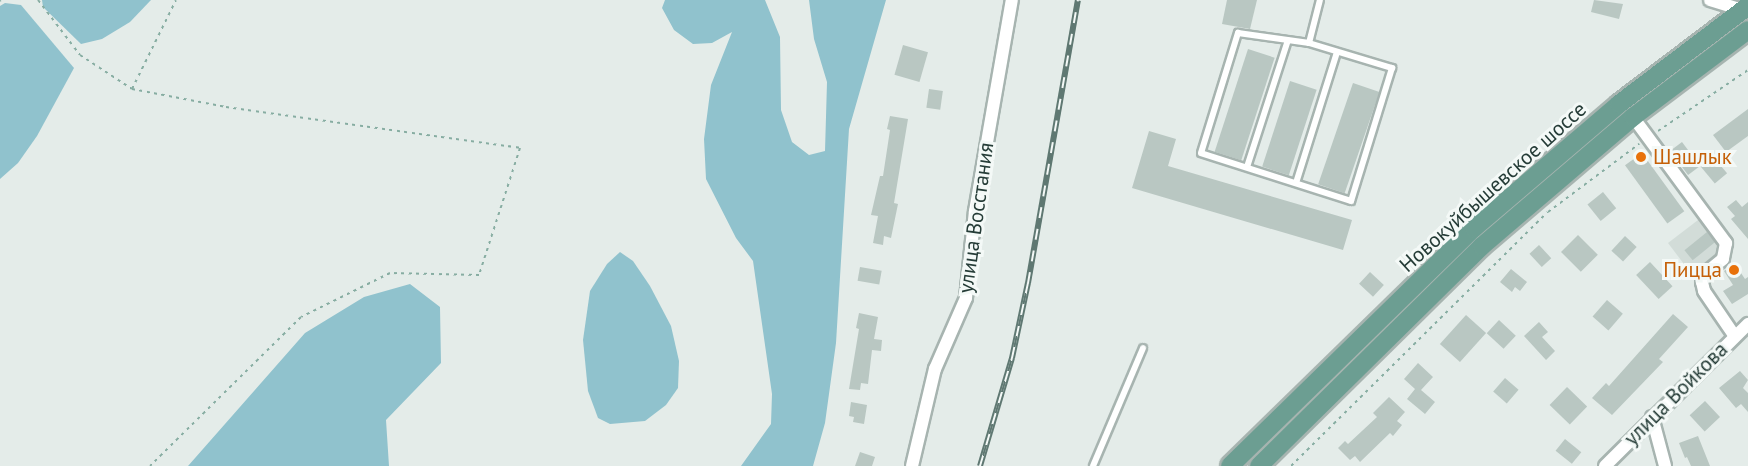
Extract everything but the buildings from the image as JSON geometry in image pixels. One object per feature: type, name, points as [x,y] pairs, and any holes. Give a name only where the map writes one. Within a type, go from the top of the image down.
[{"type":"main road","name":"Новокуйбышевское шоссе","points":[[1230,466],[1474,228],[1619,104],[1746,8]]},
{"type":"main road","name":"Новокуйбышевское шоссе","points":[[1259,466],[1482,246],[1633,117],[1748,30]]},
{"type":"street","name":"улица Восстания","points":[[912,466],[935,369],[966,298],[975,211],[1012,0]]},
{"type":"street","points":[[1710,0],[1746,8]]},
{"type":"street","points":[[1633,117],[1725,243],[1723,259],[1706,273],[1702,282],[1704,291],[1734,335]]},
{"type":"street","name":"улица Войкова","points":[[1605,466],[1734,335],[1748,324]]},
{"type":"street","points":[[1652,417],[1665,466]]},
{"type":"lane","points":[[1309,43],[1320,0]]},
{"type":"lane","points":[[1238,33],[1309,43],[1392,68],[1351,201],[1201,153],[1238,33]]},
{"type":"lane","points":[[1247,168],[1288,40]]},
{"type":"lane","points":[[1296,183],[1337,51]]},
{"type":"lane","points":[[1093,466],[1143,348]]},
{"type":"path","points":[[38,0],[80,55],[132,89],[226,107],[520,148],[479,275],[390,273],[301,317],[150,466]]},
{"type":"path","points":[[132,89],[176,0]]},
{"type":"path","points":[[1291,466],[1548,212],[1649,137],[1748,70]]},
{"type":"shaded area","points":[[1702,217],[1723,244],[1717,258],[1693,276],[1668,243]]},
{"type":"water","points":[[42,0],[151,0],[130,22],[102,39],[81,44],[43,7]]},
{"type":"water","points":[[665,0],[765,0],[780,37],[781,110],[792,142],[809,155],[825,151],[827,82],[814,39],[809,0],[886,0],[849,129],[836,343],[825,423],[813,466],[741,466],[771,424],[772,394],[753,261],[736,238],[706,179],[704,139],[711,85],[732,32],[712,43],[693,44],[674,30],[662,8]]},
{"type":"water","points":[[5,3],[21,5],[74,68],[37,136],[18,163],[0,179],[0,6]]},
{"type":"water","points":[[620,252],[633,261],[650,286],[671,326],[679,361],[678,388],[666,405],[645,421],[610,424],[598,418],[588,391],[583,340],[590,291],[607,264]]},
{"type":"water","points":[[410,284],[440,307],[441,363],[386,420],[389,466],[188,466],[305,333],[364,297]]},
{"type":"railway","points":[[980,466],[1012,358],[1028,283],[1078,0]]},
{"type":"place","name":"Шашлык","points":[[1641,157]]},
{"type":"place","name":"Пицца","points":[[1734,270]]}]
